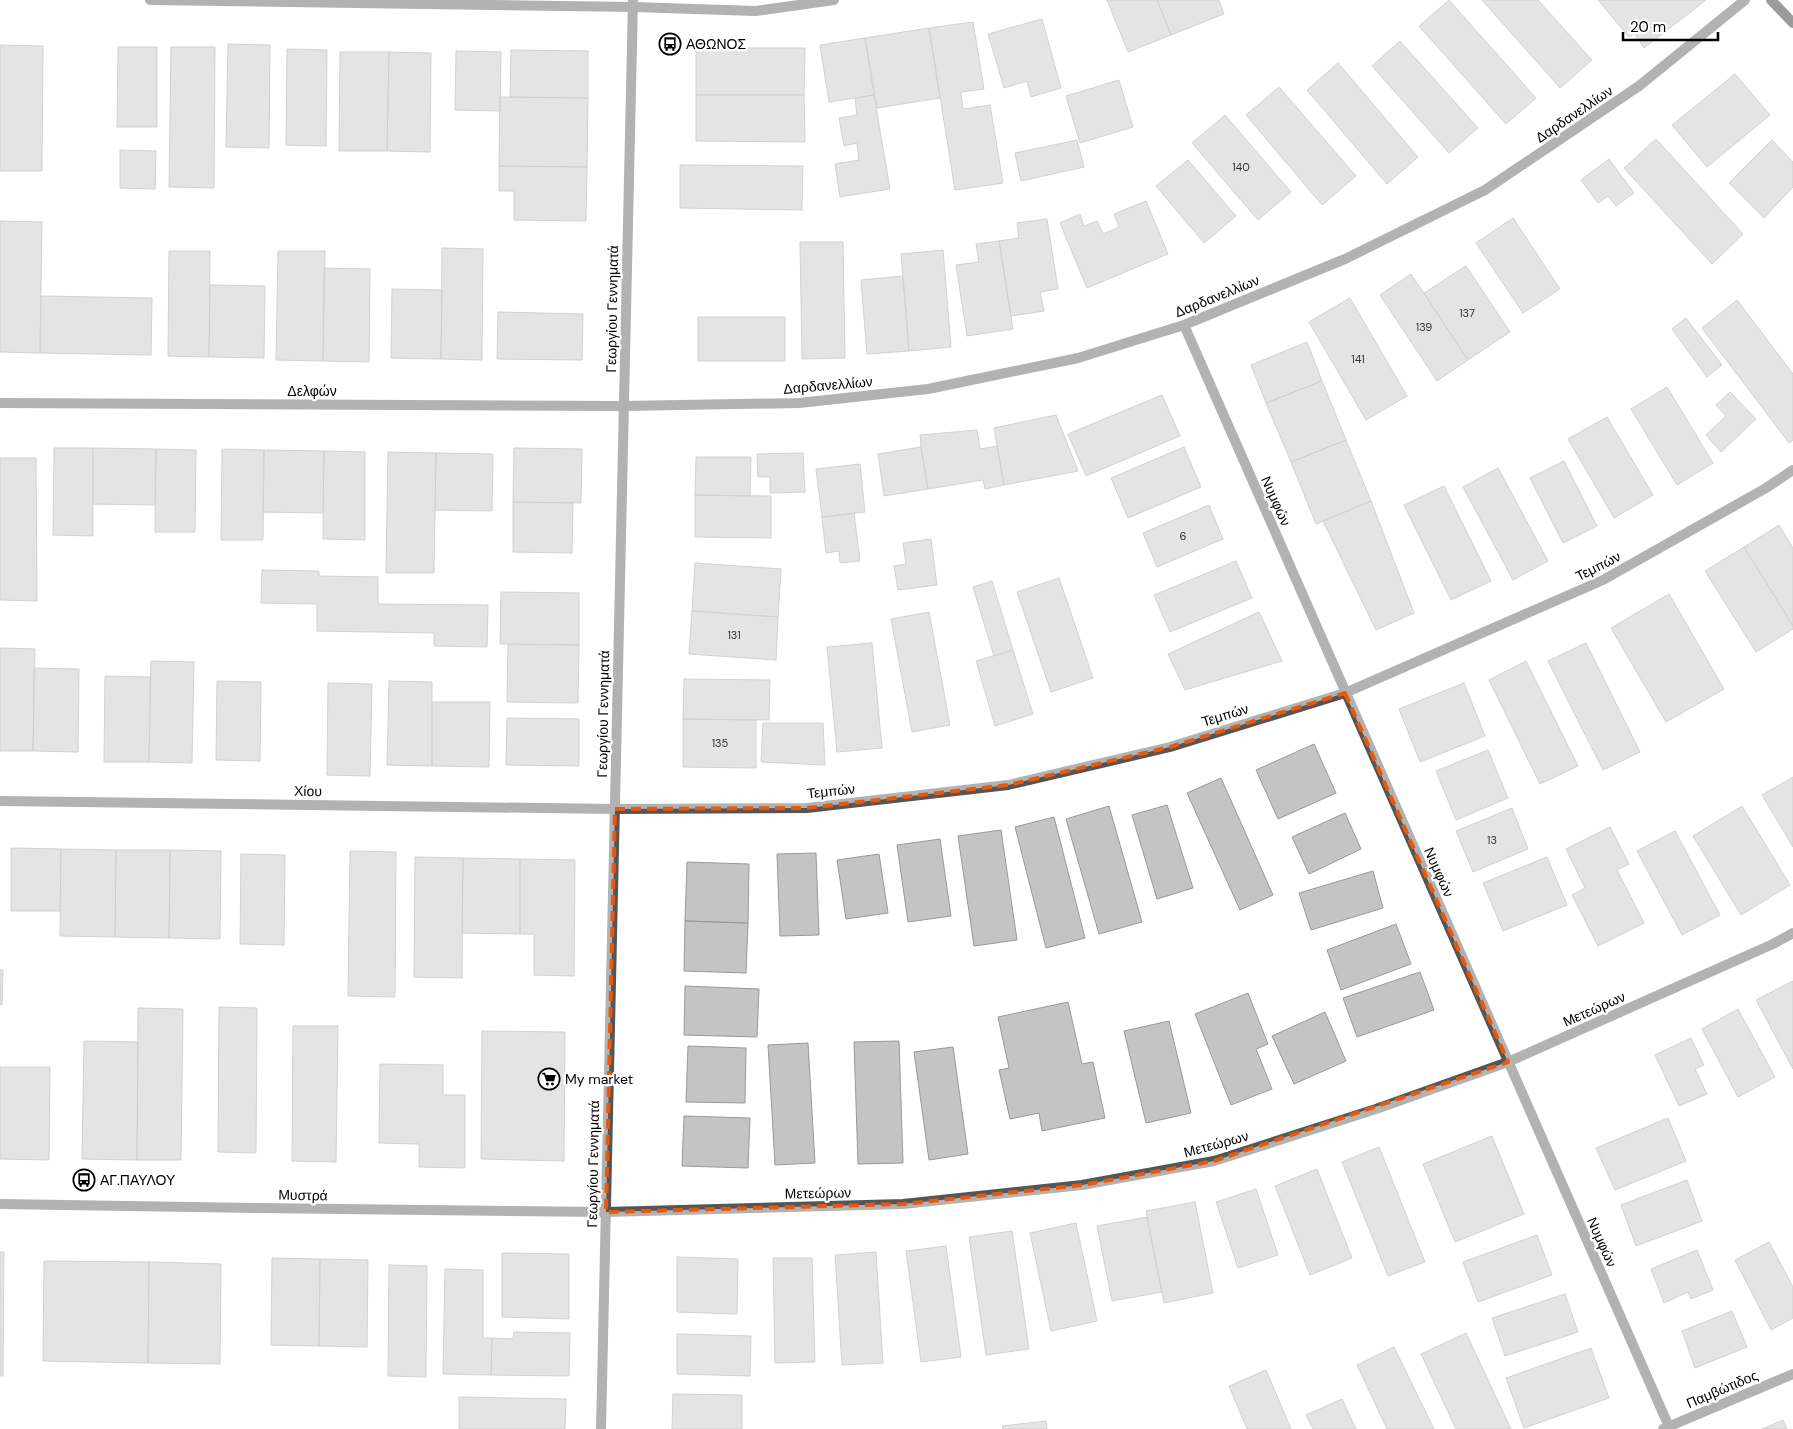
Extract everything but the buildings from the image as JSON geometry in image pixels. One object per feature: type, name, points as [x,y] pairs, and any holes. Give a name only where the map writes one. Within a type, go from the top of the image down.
[{"type":"main road","points":[[1771,0],[1793,23]]},
{"type":"street","points":[[150,0],[633,4],[756,11],[834,0]]},
{"type":"street","name":"Δαρδανελλίων","points":[[624,406],[799,403],[928,389],[1078,358],[1184,325],[1345,259],[1485,190],[1639,86],[1745,0]]},
{"type":"street","name":"Γεωργίου Γεννηματά","points":[[601,1429],[633,4]]},
{"type":"street","name":"Νυμφών","points":[[1184,325],[1667,1428]]},
{"type":"street","name":"Δελφών","points":[[0,403],[624,406]]},
{"type":"street","name":"Τεμπών","points":[[615,809],[807,808],[1008,785],[1170,746],[1345,693],[1603,580],[1766,488],[1793,470]]},
{"type":"street","name":"Χίου","points":[[0,801],[615,809]]},
{"type":"street","name":"Μετεώρων","points":[[606,1212],[903,1204],[1082,1185],[1214,1162],[1376,1109],[1508,1062],[1773,944],[1793,933]]},
{"type":"street","name":"Μυστρά","points":[[0,1204],[606,1212]]},
{"type":"street","name":"Παμβώτιδος","points":[[1667,1428],[1793,1374]]},
{"type":"highlighted area","points":[[1345,693],[1508,1062],[1214,1161],[1082,1185],[903,1204],[606,1212],[615,809],[807,808],[1008,785],[1170,747]]},
{"type":"place","name":"ΑΘΩΝΟΣ","points":[[670,44]]},
{"type":"place","name":"My market","points":[[549,1079]]},
{"type":"place","name":"ΑΓ.ΠΑΥΛΟΥ","points":[[84,1180]]}]
